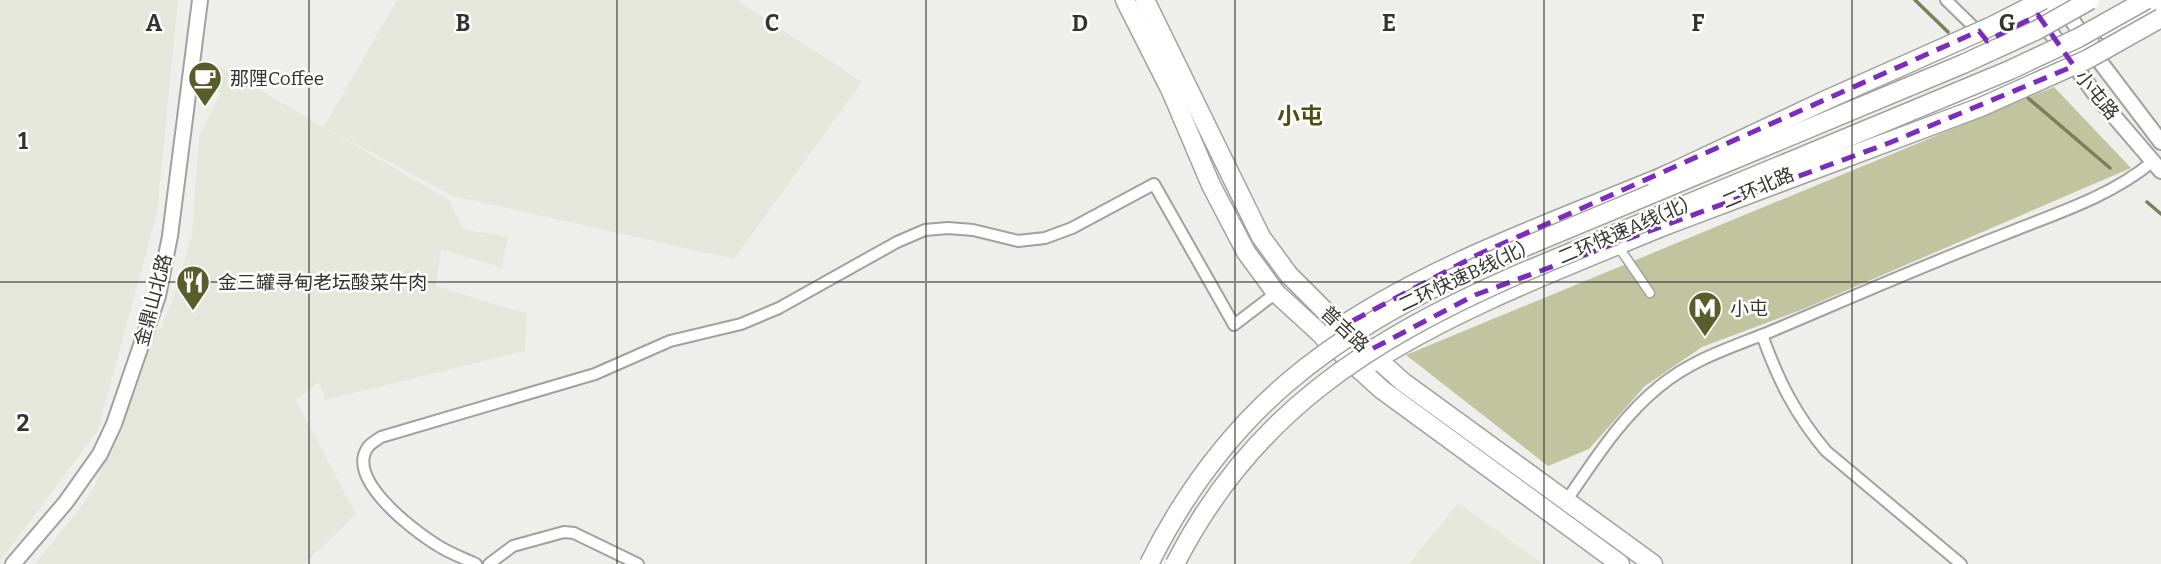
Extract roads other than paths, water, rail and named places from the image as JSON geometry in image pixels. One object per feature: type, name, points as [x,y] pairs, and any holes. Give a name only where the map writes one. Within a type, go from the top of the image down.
[{"type":"main road","name":"普吉路","points":[[1125,0],[1171,90],[1211,185],[1246,252],[1276,293],[1381,389],[1620,564]]},
{"type":"main road","name":"普吉路","points":[[1146,0],[1261,237],[1289,275],[1377,359],[1429,401],[1653,564]]},
{"type":"main road","name":"二环快速B线(北)","points":[[1149,564],[1186,498],[1234,435],[1284,385],[1346,331],[1510,253],[1963,64],[2037,30],[2090,0]]},
{"type":"main road","name":"二环快速A线(北)","points":[[1175,564],[1206,511],[1236,469],[1291,410],[1334,374],[1416,323],[1464,299],[2010,70],[2078,38],[2146,0]]},
{"type":"main road","name":"二环北路","points":[[1360,370],[1421,334],[1469,310],[1977,96],[2065,54],[2153,0]]},
{"type":"main road","points":[[1454,278],[1692,162],[1992,26],[2063,1]]},
{"type":"main road","points":[[1324,338],[1346,331],[1399,292],[1476,255],[1987,41],[2040,8]]},
{"type":"main road","points":[[1464,299],[1981,107],[2088,59],[2161,18]]},
{"type":"street","name":"金鼎山北路","points":[[13,564],[66,502],[100,454],[114,424],[158,296],[170,236],[200,0]]},
{"type":"street","points":[[1946,0],[1987,41]]},
{"type":"street","name":"小屯路","points":[[2063,1],[2141,118],[2161,142]]},
{"type":"street","points":[[2090,40],[2161,4]]},
{"type":"street","name":"小屯路","points":[[2040,8],[2065,54],[2157,167]]},
{"type":"street","points":[[1566,501],[1604,446],[1633,412],[1659,387],[1688,366],[1935,261],[2089,200],[2157,167]]},
{"type":"street","points":[[476,564],[438,545],[383,502],[370,482],[363,464],[367,447],[381,437],[595,374],[670,341],[741,324],[779,308],[897,242],[925,230],[973,230],[1018,241],[1045,238],[1072,228],[1154,184],[1234,325],[1276,293]]},
{"type":"street","points":[[1618,246],[1650,293]]},
{"type":"street","points":[[1762,335],[1776,373],[1792,405],[1826,451],[1961,564]]},
{"type":"street","points":[[489,564],[513,546],[564,532],[573,533],[638,564]]},
{"type":"waterway","points":[[1915,0],[1948,32]]},
{"type":"waterway","points":[[2028,98],[2110,168]]},
{"type":"waterway","points":[[2147,202],[2161,214]]},
{"type":"place","name":"那䧉Coffee","points":[[205,108]]},
{"type":"place","name":"金三罐寻甸老坛酸菜牛肉","points":[[193,312]]},
{"type":"place","name":"小屯","points":[[1705,338]]},
{"type":"district","name":"小屯","points":[[1300,116]]}]
